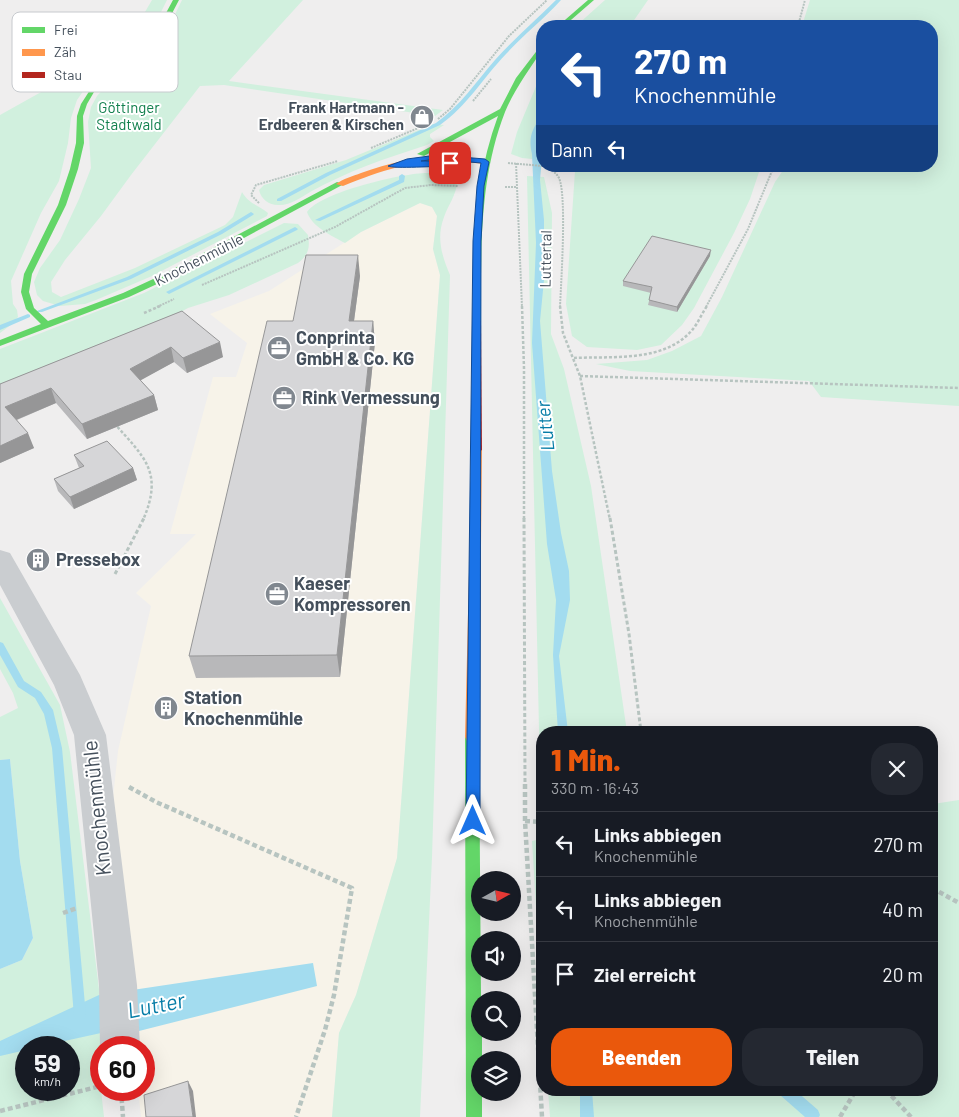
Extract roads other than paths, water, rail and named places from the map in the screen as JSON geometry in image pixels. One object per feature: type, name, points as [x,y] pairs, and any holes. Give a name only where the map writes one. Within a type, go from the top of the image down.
[{"type":"street","points":[[170,12],[176,0]]},
{"type":"street","points":[[568,20],[591,0]]},
{"type":"street","points":[[474,1117],[474,559],[478,370],[477,262],[480,186],[494,130],[503,110],[536,53]]},
{"type":"street","points":[[46,325],[30,309],[25,292],[28,274],[62,204],[74,169],[80,143],[80,116],[84,104],[91,92]]},
{"type":"street","points":[[407,161],[450,140],[503,110]]},
{"type":"street","name":"Knochenmühle","points":[[0,342],[126,295],[168,276],[339,185],[407,161],[437,157],[485,162]]},
{"type":"street","name":"Knochenmühle","points":[[392,166],[485,162]]},
{"type":"street","name":"Knochenmühle","points":[[0,560],[69,684],[90,735],[118,985],[120,1036]]},
{"type":"water","name":"Lutter","points":[[536,125],[536,172],[541,172],[544,220],[544,280],[540,321],[552,471],[561,533],[569,571],[570,600],[559,656],[567,726],[558,726],[553,655],[556,600],[547,544],[532,343],[536,243],[530,143],[533,129]]},
{"type":"water","points":[[10,759],[20,861],[33,938],[22,960],[0,969],[0,760]]},
{"type":"water","name":"Lutter","points":[[313,963],[317,986],[139,1031],[101,1033],[80,1038],[80,1036],[15,1036],[15,1053],[0,1056],[0,1041],[99,995]]},
{"type":"waterway","points":[[538,20],[559,0]]},
{"type":"waterway","points":[[279,200],[328,174],[438,124],[447,118],[503,54],[536,22]]},
{"type":"waterway","points":[[318,220],[402,181],[402,176]]},
{"type":"waterway","points":[[40,311],[129,278],[220,233],[251,214]]},
{"type":"waterway","points":[[169,292],[295,229]]},
{"type":"waterway","points":[[0,328],[28,316]]},
{"type":"waterway","points":[[0,646],[21,684],[38,695],[49,713],[57,748],[80,1016]]},
{"type":"waterway","points":[[586,1096],[587,1117]]},
{"type":"waterway","points":[[792,1096],[813,1115]]},
{"type":"place","name":"Frank Hartmann - Erdbeeren & Kirschen","points":[[422,117]]},
{"type":"place","name":"Conprinta GmbH & Co. KG","points":[[279,348]]},
{"type":"place","name":"Rink Vermessung","points":[[284,398]]},
{"type":"place","name":"Pressebox","points":[[38,560]]},
{"type":"place","name":"Kaeser Kompressoren","points":[[277,594]]},
{"type":"place","name":"Station Knochenmühle","points":[[166,708]]},
{"type":"park label","name":"Göttinger Stadtwald","points":[[129,116]]}]
